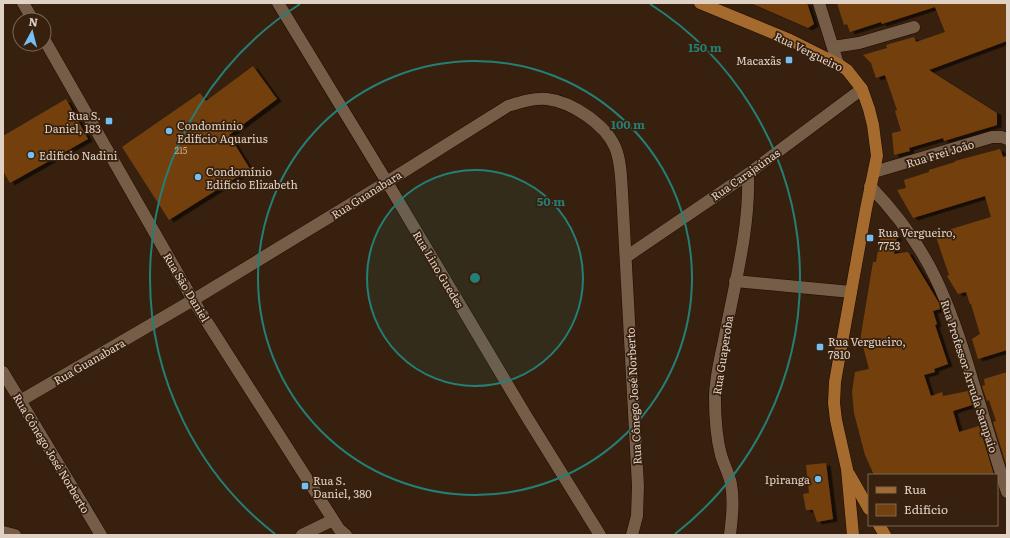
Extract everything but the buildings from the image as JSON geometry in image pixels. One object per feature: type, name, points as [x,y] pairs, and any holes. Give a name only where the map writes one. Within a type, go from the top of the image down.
[{"type":"main road","name":"Rua Vergueiro","points":[[700,3],[790,40],[838,64],[847,70],[862,89],[869,109],[877,156],[870,186],[835,382],[834,403],[836,420],[847,470],[853,535]]},
{"type":"main road","name":"Rua Vergueiro","points":[[847,470],[868,507]]},
{"type":"main road","points":[[880,526],[885,535]]},
{"type":"street","points":[[23,3],[28,12]]},
{"type":"street","name":"Rua Lino Guedes","points":[[278,3],[387,182],[525,414],[600,535]]},
{"type":"street","points":[[819,3],[838,64]]},
{"type":"street","points":[[833,47],[859,43],[914,27]]},
{"type":"street","name":"Rua São Daniel","points":[[51,52],[193,300],[339,530]]},
{"type":"street","name":"Rua Carajaúnas","points":[[626,257],[748,174],[862,89]]},
{"type":"street","name":"Rua Guanabara","points":[[20,401],[193,300],[387,182],[508,106],[530,100],[560,102],[596,122],[609,137],[615,147],[620,164],[626,257]]},
{"type":"street","name":"Rua Frei João","points":[[874,172],[992,137],[1002,137],[1007,139]]},
{"type":"street","name":"Rua Guaperoba","points":[[730,535],[732,518],[731,483],[721,456],[716,432],[715,398],[719,366],[747,208],[748,174]]},
{"type":"street","name":"Rua Professor Arruda Sampaio","points":[[870,186],[883,199],[909,234],[935,275],[957,328],[1007,492]]},
{"type":"street","name":"Rua Cônego José Norberto","points":[[626,257],[638,486],[637,516],[632,535]]},
{"type":"street","points":[[735,281],[851,292]]},
{"type":"street","name":"Rua Cônego José Norberto","points":[[3,372],[101,535]]},
{"type":"street","points":[[302,535],[339,530]]},
{"type":"street","points":[[3,532],[15,535]]},
{"type":"place","name":"Macaxãs","points":[[789,60]]},
{"type":"place","name":"Rua S. Daniel, 183","points":[[109,121]]},
{"type":"place","name":"Condomínio Edifício Aquarius","points":[[169,131]]},
{"type":"place","name":"Edifício Nadini","points":[[31,155]]},
{"type":"place","name":"Condomínio Edifício Elizabeth","points":[[198,177]]},
{"type":"place","name":"Rua Vergueiro, 7753","points":[[870,238]]},
{"type":"place","name":"Rua Vergueiro, 7810","points":[[820,347]]},
{"type":"place","name":"Ipiranga","points":[[818,479]]},
{"type":"place","name":"Rua S. Daniel, 380","points":[[305,486]]}]
